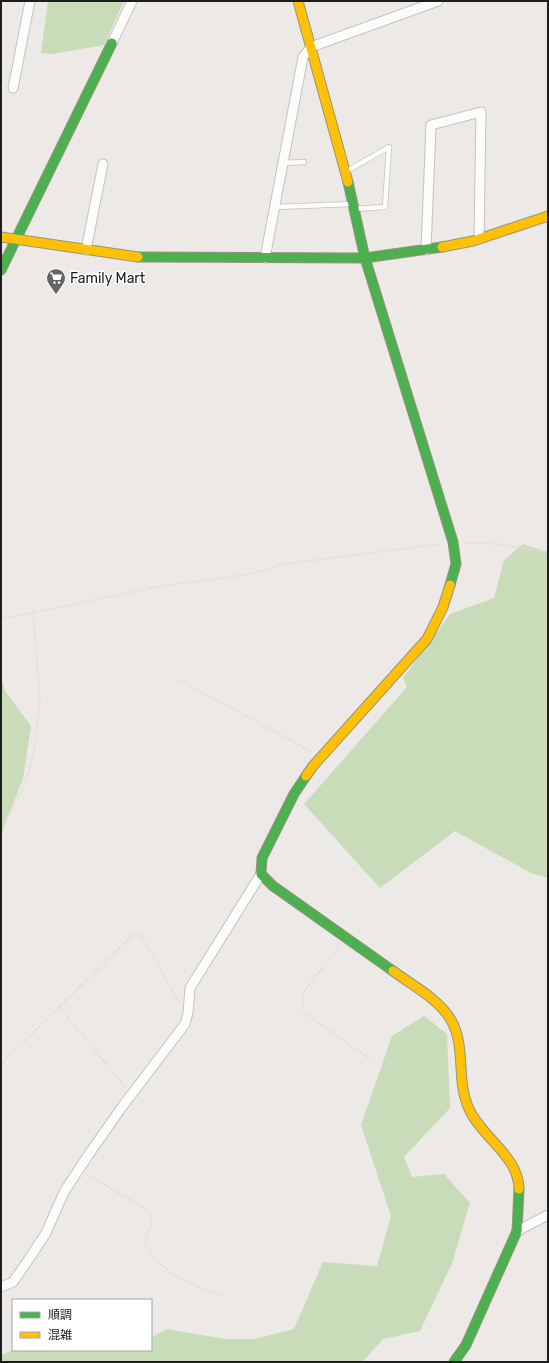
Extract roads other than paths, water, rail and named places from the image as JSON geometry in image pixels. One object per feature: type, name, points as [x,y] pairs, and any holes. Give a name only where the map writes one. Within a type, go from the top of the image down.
[{"type":"street","points":[[13,88],[30,1]]},
{"type":"street","points":[[1,270],[132,1]]},
{"type":"street","points":[[1,1287],[13,1282],[46,1233],[64,1192],[79,1169],[131,1095],[185,1024],[190,988],[261,874],[262,858],[294,794],[321,756],[427,639],[433,628],[453,577],[456,564],[453,542],[365,258],[346,172],[298,1]]},
{"type":"street","points":[[265,258],[303,57],[310,47],[438,1]]},
{"type":"street","points":[[426,250],[431,125],[481,112],[479,240]]},
{"type":"street","points":[[86,250],[103,164]]},
{"type":"street","points":[[1,237],[128,256],[167,258],[365,258],[426,250],[479,240],[548,216]]},
{"type":"street","points":[[261,874],[273,886],[439,1005],[454,1023],[461,1048],[462,1084],[466,1104],[470,1112],[515,1169],[519,1181],[517,1230],[466,1345],[454,1362]]},
{"type":"street","points":[[517,1230],[548,1215]]},
{"type":"lane","points":[[275,207],[385,207],[389,147],[346,172]]},
{"type":"lane","points":[[284,163],[304,162]]},
{"type":"place","name":"Family Mart","points":[[56,295]]}]
